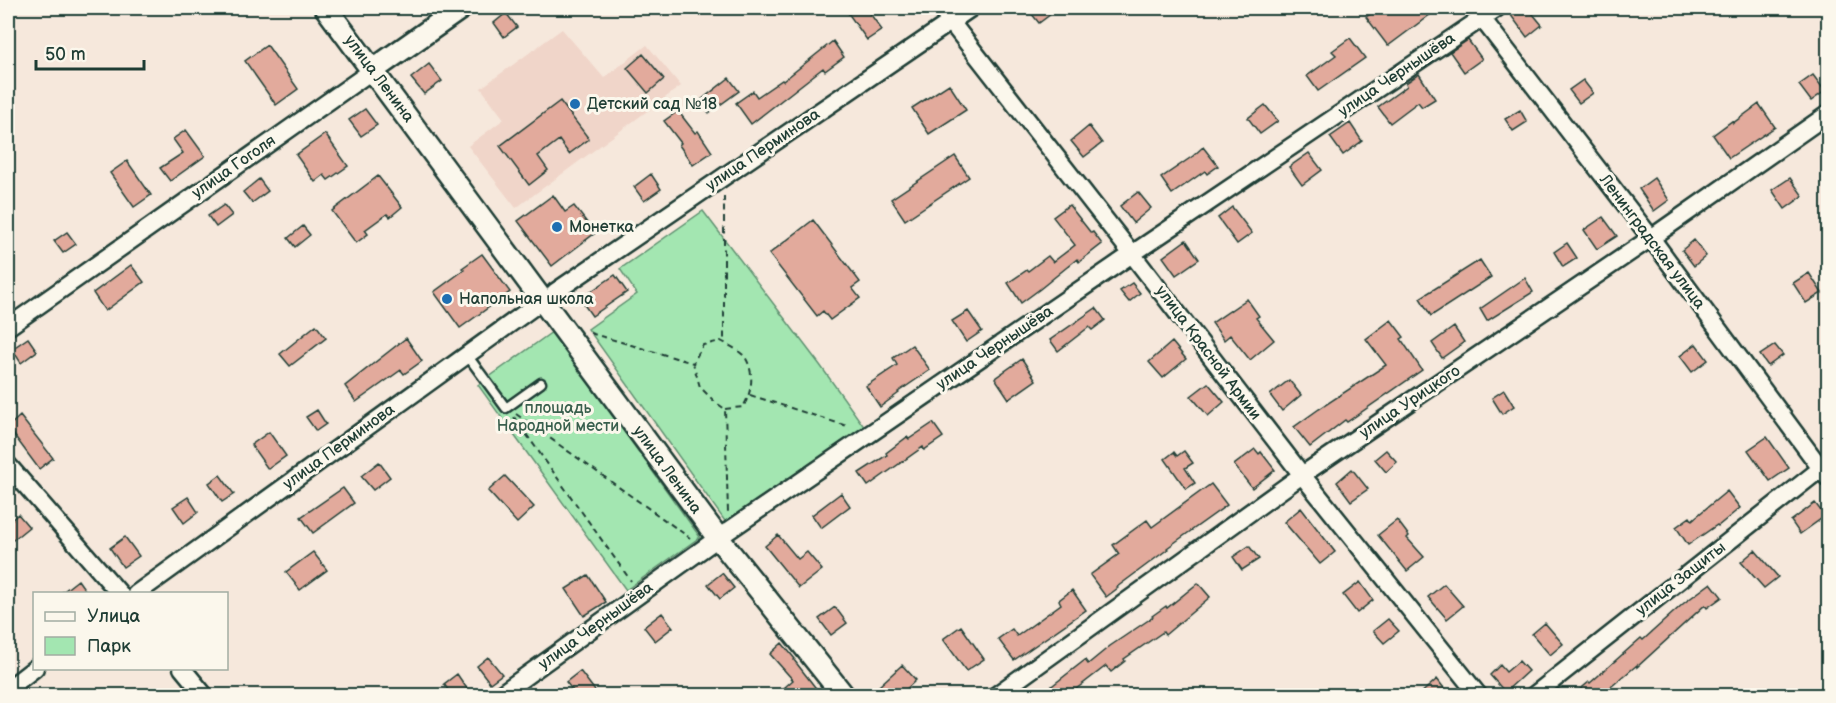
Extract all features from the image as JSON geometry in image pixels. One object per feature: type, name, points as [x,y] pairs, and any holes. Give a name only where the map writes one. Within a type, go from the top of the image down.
[{"type":"street","name":"улица Ленина","points":[[326,8],[549,296],[717,539],[844,696]]},
{"type":"street","name":"улица Гоголя","points":[[8,327],[461,8]]},
{"type":"street","name":"улица Красной Армии","points":[[940,8],[1302,475],[1479,696]]},
{"type":"street","name":"улица Перминова","points":[[139,592],[549,296],[971,8]]},
{"type":"street","name":"улица Чернышёва","points":[[498,696],[717,539],[1132,254],[1478,12],[1497,8]]},
{"type":"street","name":"Ленинградская улица","points":[[1478,12],[1826,470]]},
{"type":"street","name":"улица Урицкого","points":[[995,696],[1302,475],[1651,238],[1828,114]]},
{"type":"street","points":[[8,465],[118,592]]},
{"type":"street","name":"улица Защиты","points":[[1533,696],[1826,470]]},
{"type":"street","points":[[8,689],[34,670]]},
{"type":"street","points":[[183,670],[205,696]]},
{"type":"lane","points":[[467,355],[506,408],[541,383]]},
{"type":"path","points":[[724,177],[724,343]]},
{"type":"path","points":[[584,331],[693,363]]},
{"type":"path","points":[[721,341],[744,357],[752,376],[750,395],[743,407],[725,409],[715,402],[700,387],[693,363],[703,345],[721,341]]},
{"type":"path","points":[[750,395],[871,434]]},
{"type":"path","points":[[506,408],[717,539],[725,409]]},
{"type":"path","points":[[506,408],[640,594]]},
{"type":"shaded area","name":"Детский сад №18","points":[[562,29],[604,78],[647,45],[681,86],[516,208],[468,146],[504,119],[481,88]]},
{"type":"green space","points":[[703,211],[865,428],[727,524],[588,329],[637,294],[620,269]]},
{"type":"green space","name":"площадь Народной мести","points":[[552,332],[700,537],[626,590],[478,385]]},
{"type":"building","points":[[855,8],[866,8],[882,30],[867,40],[848,13]]},
{"type":"building","points":[[1027,8],[1059,8],[1039,23]]},
{"type":"building","points":[[1379,8],[1439,8],[1388,46],[1366,17]]},
{"type":"building","points":[[1519,8],[1528,8],[1542,25],[1527,37],[1510,14]]},
{"type":"building","points":[[506,13],[517,27],[504,37],[494,23]]},
{"type":"building","points":[[1350,38],[1365,58],[1318,91],[1307,76],[1336,55],[1332,51]]},
{"type":"building","points":[[1468,40],[1482,59],[1464,72],[1450,52]]},
{"type":"building","points":[[833,41],[844,57],[825,71],[823,68],[751,124],[736,103],[753,91],[757,97],[783,81]]},
{"type":"building","points":[[267,45],[298,89],[276,105],[245,61]]},
{"type":"building","points":[[643,54],[664,79],[648,93],[627,68]]},
{"type":"building","points":[[429,64],[442,81],[424,94],[411,78]]},
{"type":"building","points":[[1419,74],[1435,99],[1422,107],[1418,102],[1390,123],[1378,107],[1407,86],[1406,83]]},
{"type":"building","points":[[1813,75],[1825,91],[1811,101],[1799,85]]},
{"type":"building","points":[[729,78],[739,91],[709,113],[700,101]]},
{"type":"building","points":[[1583,80],[1593,93],[1579,103],[1569,90]]},
{"type":"building","points":[[949,84],[966,110],[929,134],[912,108]]},
{"type":"building","points":[[560,101],[589,139],[569,154],[559,140],[538,156],[548,170],[529,185],[500,146]]},
{"type":"building","points":[[1759,104],[1775,127],[1729,158],[1713,135]]},
{"type":"building","points":[[1265,105],[1278,121],[1260,134],[1248,118]]},
{"type":"building","points":[[365,109],[377,125],[361,136],[349,120]]},
{"type":"building","points":[[1520,110],[1527,122],[1513,131],[1505,119]]},
{"type":"building","points":[[678,111],[695,133],[698,131],[712,152],[693,165],[679,145],[681,143],[664,121]]},
{"type":"building","points":[[1350,123],[1362,141],[1343,155],[1330,137]]},
{"type":"building","points":[[1089,126],[1102,143],[1084,157],[1071,141]]},
{"type":"building","points":[[186,130],[205,156],[170,181],[160,168],[183,153],[173,139]]},
{"type":"building","points":[[325,134],[348,166],[328,180],[324,175],[315,182],[296,155]]},
{"type":"building","points":[[1203,147],[1218,166],[1207,174],[1205,171],[1172,194],[1161,178]]},
{"type":"building","points":[[1309,153],[1322,170],[1302,185],[1289,167]]},
{"type":"building","points":[[955,156],[969,177],[905,220],[891,199]]},
{"type":"building","points":[[127,161],[151,195],[134,207],[110,173]]},
{"type":"building","points":[[651,174],[661,189],[644,201],[634,187]]},
{"type":"building","points":[[378,176],[402,207],[390,217],[387,214],[365,230],[368,234],[356,243],[332,211]]},
{"type":"building","points":[[1654,178],[1669,200],[1654,211],[1639,189]]},
{"type":"building","points":[[1790,178],[1803,196],[1785,209],[1772,190]]},
{"type":"building","points":[[259,179],[268,191],[252,203],[243,192]]},
{"type":"building","points":[[1138,192],[1151,208],[1133,223],[1120,206]]},
{"type":"building","name":"Монетка","points":[[553,195],[565,212],[574,206],[595,233],[552,266],[518,221]]},
{"type":"building","points":[[224,205],[232,215],[216,227],[208,216]]},
{"type":"building","points":[[1069,205],[1102,244],[1079,262],[1077,259],[1021,303],[1008,283],[1048,256],[1053,262],[1075,245],[1053,217]]},
{"type":"building","points":[[1232,207],[1252,233],[1237,244],[1218,218]]},
{"type":"building","points":[[1603,217],[1617,236],[1597,249],[1584,230]]},
{"type":"building","points":[[813,220],[860,282],[852,288],[860,298],[830,320],[823,311],[817,316],[769,254]]},
{"type":"building","points":[[303,226],[310,235],[295,247],[288,238]]},
{"type":"building","points":[[67,232],[76,244],[63,253],[54,241]]},
{"type":"building","points":[[1186,240],[1199,259],[1176,275],[1163,257]]},
{"type":"building","points":[[1694,240],[1706,256],[1694,266],[1682,250]]},
{"type":"building","points":[[1567,243],[1577,258],[1563,267],[1554,252]]},
{"type":"building","points":[[482,254],[510,292],[460,328],[434,292]]},
{"type":"building","points":[[1480,260],[1491,277],[1431,316],[1420,298]]},
{"type":"building","points":[[131,265],[144,282],[105,311],[93,293]]},
{"type":"building","points":[[1809,273],[1822,293],[1806,303],[1793,283]]},
{"type":"building","points":[[615,275],[627,292],[592,316],[580,299]]},
{"type":"building","points":[[1525,278],[1533,292],[1487,321],[1480,309]]},
{"type":"building","points":[[1132,283],[1140,293],[1129,302],[1120,291]]},
{"type":"building","points":[[1247,299],[1259,316],[1256,318],[1274,340],[1250,360],[1230,335],[1224,340],[1212,323]]},
{"type":"building","points":[[1096,308],[1105,320],[1092,330],[1089,327],[1058,351],[1050,340]]},
{"type":"building","points":[[968,311],[982,331],[966,342],[952,321]]},
{"type":"building","points":[[1391,320],[1404,337],[1401,339],[1422,370],[1347,422],[1345,420],[1310,447],[1294,427],[1386,365],[1366,339]]},
{"type":"building","points":[[316,325],[326,338],[290,366],[280,354]]},
{"type":"building","points":[[1454,327],[1464,342],[1442,358],[1432,343]]},
{"type":"building","points":[[28,338],[37,351],[21,363],[12,349]]},
{"type":"building","points":[[406,338],[422,361],[404,374],[401,370],[356,402],[345,386]]},
{"type":"building","points":[[1172,342],[1186,359],[1163,378],[1149,362]]},
{"type":"building","points":[[1696,344],[1708,360],[1692,372],[1680,356]]},
{"type":"building","points":[[912,345],[930,370],[880,407],[866,386],[897,365],[893,358]]},
{"type":"building","points":[[1775,345],[1783,355],[1768,366],[1760,355]]},
{"type":"building","points":[[1022,359],[1036,380],[1009,399],[995,378]]},
{"type":"building","points":[[1289,380],[1301,395],[1282,411],[1270,395]]},
{"type":"building","points":[[1208,383],[1224,402],[1208,416],[1191,396]]},
{"type":"building","points":[[1504,390],[1514,406],[1502,414],[1492,398]]},
{"type":"building","points":[[317,410],[326,424],[316,431],[306,417]]},
{"type":"building","points":[[20,416],[53,458],[39,469],[8,427]]},
{"type":"building","points":[[933,423],[943,437],[924,450],[923,447],[868,486],[859,473],[887,455],[886,453],[907,437],[909,439]]},
{"type":"building","points":[[269,432],[286,456],[268,469],[251,445]]},
{"type":"building","points":[[1767,437],[1789,468],[1770,481],[1748,450]]},
{"type":"building","points":[[1255,449],[1259,454],[1261,452],[1275,470],[1252,488],[1234,465]]},
{"type":"building","points":[[1386,450],[1397,462],[1386,472],[1375,459]]},
{"type":"building","points":[[1184,451],[1193,463],[1185,468],[1195,483],[1186,489],[1165,459],[1174,452],[1177,456]]},
{"type":"building","points":[[379,462],[390,477],[373,490],[361,476]]},
{"type":"building","points":[[1352,469],[1368,489],[1351,501],[1337,482]]},
{"type":"building","points":[[220,475],[234,494],[222,502],[209,483]]},
{"type":"building","points":[[505,476],[534,507],[517,523],[488,491]]},
{"type":"building","points":[[1211,484],[1227,505],[1167,548],[1106,597],[1090,575],[1119,554],[1113,545],[1147,520],[1152,527]]},
{"type":"building","points":[[343,488],[354,503],[313,533],[301,517]]},
{"type":"building","points":[[1727,491],[1740,508],[1718,526],[1688,545],[1676,527],[1690,517],[1692,520]]},
{"type":"building","points":[[841,493],[850,506],[821,528],[812,515]]},
{"type":"building","points":[[188,497],[198,512],[184,523],[173,507]]},
{"type":"building","points":[[1815,503],[1825,516],[1800,534],[1791,521]]},
{"type":"building","points":[[1301,508],[1335,552],[1320,564],[1284,522]]},
{"type":"building","points":[[18,514],[29,527],[8,544],[8,523]]},
{"type":"building","points":[[1397,520],[1409,536],[1407,538],[1424,557],[1407,571],[1378,535]]},
{"type":"building","points":[[778,535],[798,559],[807,552],[822,570],[799,588],[765,546]]},
{"type":"building","points":[[125,537],[139,556],[123,567],[110,548]]},
{"type":"building","points":[[1249,546],[1259,559],[1242,570],[1233,557]]},
{"type":"building","points":[[1755,550],[1778,577],[1764,588],[1741,562]]},
{"type":"building","points":[[313,552],[327,570],[300,590],[286,572]]},
{"type":"building","points":[[722,573],[734,588],[720,599],[708,584]]},
{"type":"building","points":[[588,575],[606,602],[584,616],[566,589]]},
{"type":"building","points":[[78,580],[87,592],[63,592]]},
{"type":"building","points":[[1360,582],[1373,600],[1357,613],[1343,595]]},
{"type":"building","points":[[1198,583],[1210,597],[1165,635],[1163,632],[1124,659],[1125,661],[1111,672],[1106,666],[1067,696],[1039,696],[1085,660],[1088,664]]},
{"type":"building","points":[[1711,583],[1722,597],[1707,608],[1705,605],[1637,667],[1637,665],[1600,696],[1572,696],[1641,638],[1643,640],[1684,603]]},
{"type":"building","points":[[1444,584],[1463,606],[1447,619],[1428,597]]},
{"type":"building","points":[[1072,590],[1086,610],[1014,660],[998,639],[1012,629],[1017,636],[1061,604],[1059,600]]},
{"type":"building","points":[[835,607],[847,623],[831,635],[819,619]]},
{"type":"building","points":[[662,613],[673,627],[655,641],[644,627]]},
{"type":"building","points":[[1388,619],[1399,631],[1384,643],[1373,631]]},
{"type":"building","points":[[1545,623],[1563,644],[1550,655],[1532,634]]},
{"type":"building","points":[[961,626],[984,659],[966,671],[943,639]]},
{"type":"building","points":[[782,643],[822,696],[792,696],[785,687],[793,680],[770,654]]},
{"type":"building","points":[[488,657],[502,674],[490,683],[477,666]]},
{"type":"building","points":[[1519,661],[1528,671],[1505,692],[1490,675],[1500,665],[1506,672]]},
{"type":"building","points":[[902,665],[916,680],[899,696],[888,696],[879,686]]},
{"type":"building","points":[[580,671],[599,696],[577,696],[566,682]]},
{"type":"building","points":[[457,674],[472,696],[452,696],[444,684]]},
{"type":"building","points":[[1437,679],[1450,696],[1418,696]]},
{"type":"place","name":"Детский сад №18","points":[[575,104]]},
{"type":"place","name":"Монетка","points":[[557,227]]},
{"type":"place","name":"Напольная школа","points":[[447,299]]}]
